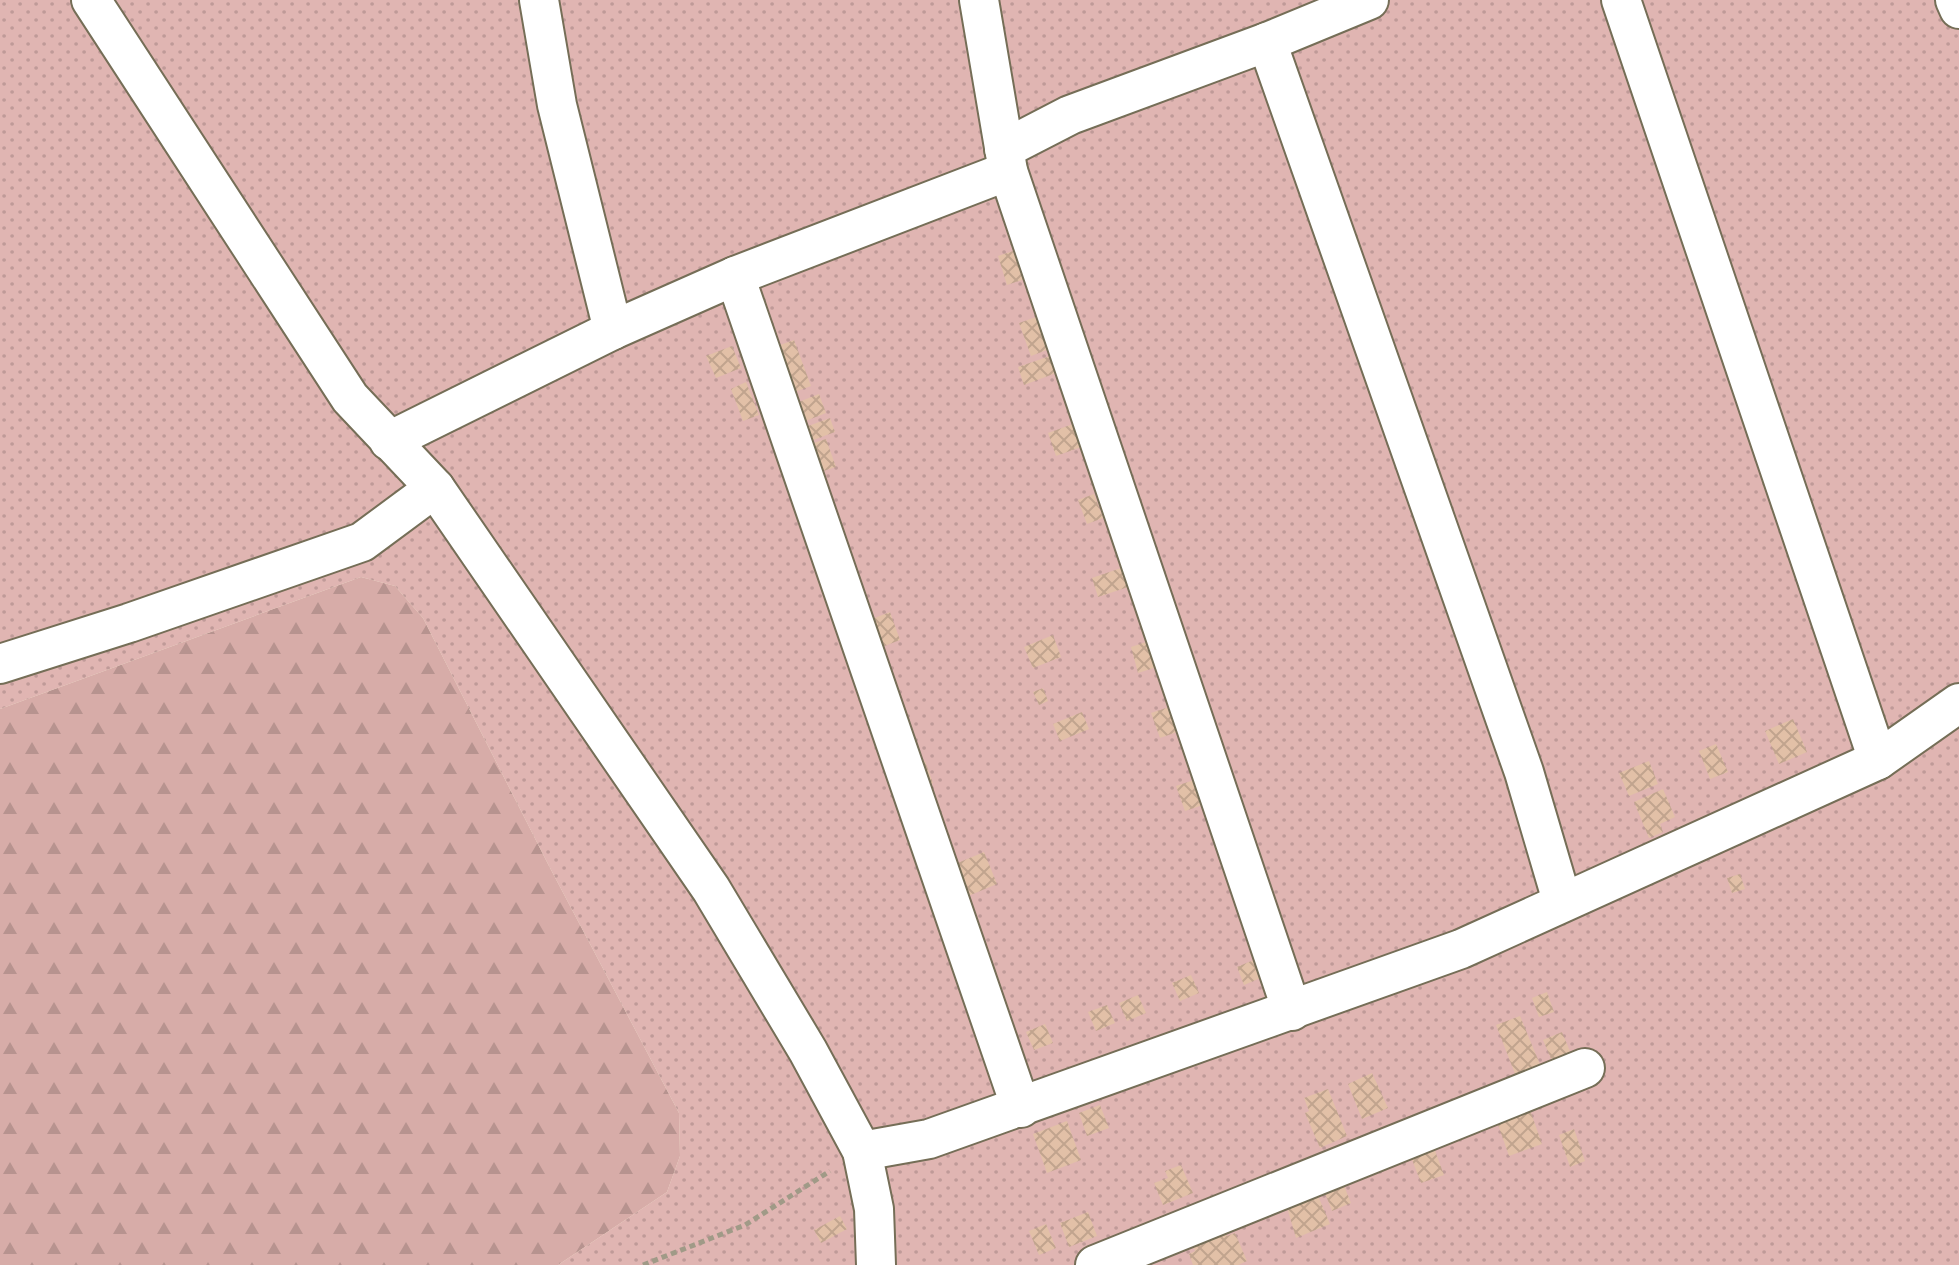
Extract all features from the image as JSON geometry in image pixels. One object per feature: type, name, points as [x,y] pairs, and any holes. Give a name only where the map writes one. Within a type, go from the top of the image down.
[{"type":"lane","points":[[91,0],[350,398],[435,488],[711,889],[808,1051],[862,1151],[874,1209],[876,1265]]},
{"type":"lane","points":[[539,0],[557,105],[613,330]]},
{"type":"lane","points":[[979,0],[1006,160],[1292,1011]]},
{"type":"lane","points":[[389,441],[613,330],[1006,160],[1070,115],[1267,42],[1369,0]]},
{"type":"lane","points":[[1621,0],[1878,760]]},
{"type":"lane","points":[[1955,0],[1959,9]]},
{"type":"lane","points":[[1267,42],[1524,772],[1562,901]]},
{"type":"lane","points":[[735,276],[1021,1108]]},
{"type":"lane","points":[[0,664],[362,542],[435,488]]},
{"type":"lane","points":[[862,1151],[929,1139],[1021,1108],[1461,949],[1878,760],[1959,703]]},
{"type":"lane","points":[[1095,1265],[1585,1068]]},
{"type":"path","points":[[643,1265],[745,1225],[862,1151]]},
{"type":"green space","points":[[361,577],[395,586],[423,618],[679,1113],[680,1156],[667,1192],[558,1265],[0,1265],[0,709]]},
{"type":"shaded area","points":[[0,0],[1959,0],[1959,1265],[558,1265],[667,1192],[680,1156],[679,1113],[423,618],[395,586],[361,577],[0,709]]},
{"type":"building","points":[[1019,249],[1028,278],[1007,285],[998,256]]},
{"type":"building","points":[[1039,316],[1052,348],[1031,356],[1019,323]]},
{"type":"building","points":[[794,340],[811,386],[789,394],[772,348]]},
{"type":"building","points":[[732,346],[741,368],[716,378],[706,356]]},
{"type":"building","points":[[1050,356],[1056,373],[1024,385],[1018,367]]},
{"type":"building","points":[[746,382],[759,415],[743,421],[731,389]]},
{"type":"building","points":[[819,394],[826,413],[798,424],[791,405]]},
{"type":"building","points":[[830,418],[835,432],[805,443],[800,429]]},
{"type":"building","points":[[1073,424],[1081,447],[1056,456],[1048,433]]},
{"type":"building","points":[[826,439],[836,467],[808,476],[798,448]]},
{"type":"building","points":[[1094,494],[1103,518],[1087,524],[1078,500]]},
{"type":"building","points":[[1124,567],[1131,586],[1098,597],[1092,578]]},
{"type":"building","points":[[890,612],[900,640],[877,649],[867,621]]},
{"type":"building","points":[[1053,635],[1061,657],[1033,668],[1024,647]]},
{"type":"building","points":[[1149,641],[1157,667],[1138,673],[1131,647]]},
{"type":"building","points":[[1043,688],[1048,701],[1039,705],[1033,692]]},
{"type":"building","points":[[1172,706],[1180,731],[1160,738],[1151,713]]},
{"type":"building","points":[[1082,712],[1089,729],[1060,741],[1053,724]]},
{"type":"building","points":[[1793,719],[1807,752],[1779,764],[1765,731]]},
{"type":"building","points":[[1716,744],[1728,772],[1710,779],[1699,751]]},
{"type":"building","points":[[925,761],[933,783],[916,790],[908,767]]},
{"type":"building","points":[[1649,761],[1658,784],[1629,796],[1619,773]]},
{"type":"building","points":[[1197,779],[1206,804],[1185,811],[1176,786]]},
{"type":"building","points":[[1663,789],[1675,817],[1660,824],[1663,832],[1649,838],[1634,802]]},
{"type":"building","points":[[984,852],[997,884],[961,899],[948,867]]},
{"type":"building","points":[[1740,874],[1745,889],[1732,893],[1727,878]]},
{"type":"building","points":[[1256,959],[1263,977],[1244,985],[1237,967]]},
{"type":"building","points":[[1191,975],[1199,993],[1180,1001],[1172,983]]},
{"type":"building","points":[[1547,992],[1554,1012],[1539,1017],[1532,998]]},
{"type":"building","points":[[1138,995],[1146,1013],[1127,1021],[1119,1003]]},
{"type":"building","points":[[1107,1005],[1115,1023],[1096,1031],[1088,1012]]},
{"type":"building","points":[[1520,1016],[1544,1074],[1519,1084],[1496,1025]]},
{"type":"building","points":[[1045,1024],[1053,1043],[1034,1050],[1026,1032]]},
{"type":"building","points":[[1562,1032],[1574,1061],[1555,1068],[1543,1040]]},
{"type":"building","points":[[1372,1073],[1388,1108],[1362,1119],[1348,1084]]},
{"type":"building","points":[[1328,1089],[1347,1136],[1320,1148],[1305,1113],[1309,1111],[1304,1098]]},
{"type":"building","points":[[1100,1105],[1109,1128],[1087,1136],[1079,1113]]},
{"type":"building","points":[[1529,1107],[1542,1144],[1509,1156],[1496,1119]]},
{"type":"building","points":[[1067,1121],[1081,1160],[1047,1173],[1033,1134]]},
{"type":"building","points":[[1574,1129],[1585,1161],[1570,1167],[1559,1135]]},
{"type":"building","points":[[1434,1148],[1444,1175],[1421,1183],[1411,1157]]},
{"type":"building","points":[[1181,1165],[1193,1193],[1163,1205],[1154,1183],[1168,1178],[1165,1171]]},
{"type":"building","points":[[1340,1176],[1351,1203],[1332,1211],[1321,1183]]},
{"type":"building","points":[[1316,1191],[1330,1224],[1296,1238],[1286,1204]]},
{"type":"building","points":[[1088,1212],[1097,1236],[1069,1247],[1060,1223]]},
{"type":"building","points":[[840,1216],[847,1229],[821,1243],[814,1230]]},
{"type":"building","points":[[1046,1224],[1056,1248],[1039,1255],[1029,1231]]},
{"type":"building","points":[[1224,1228],[1227,1236],[1235,1233],[1247,1261],[1238,1265],[1193,1265],[1189,1254],[1195,1251],[1192,1242]]}]
